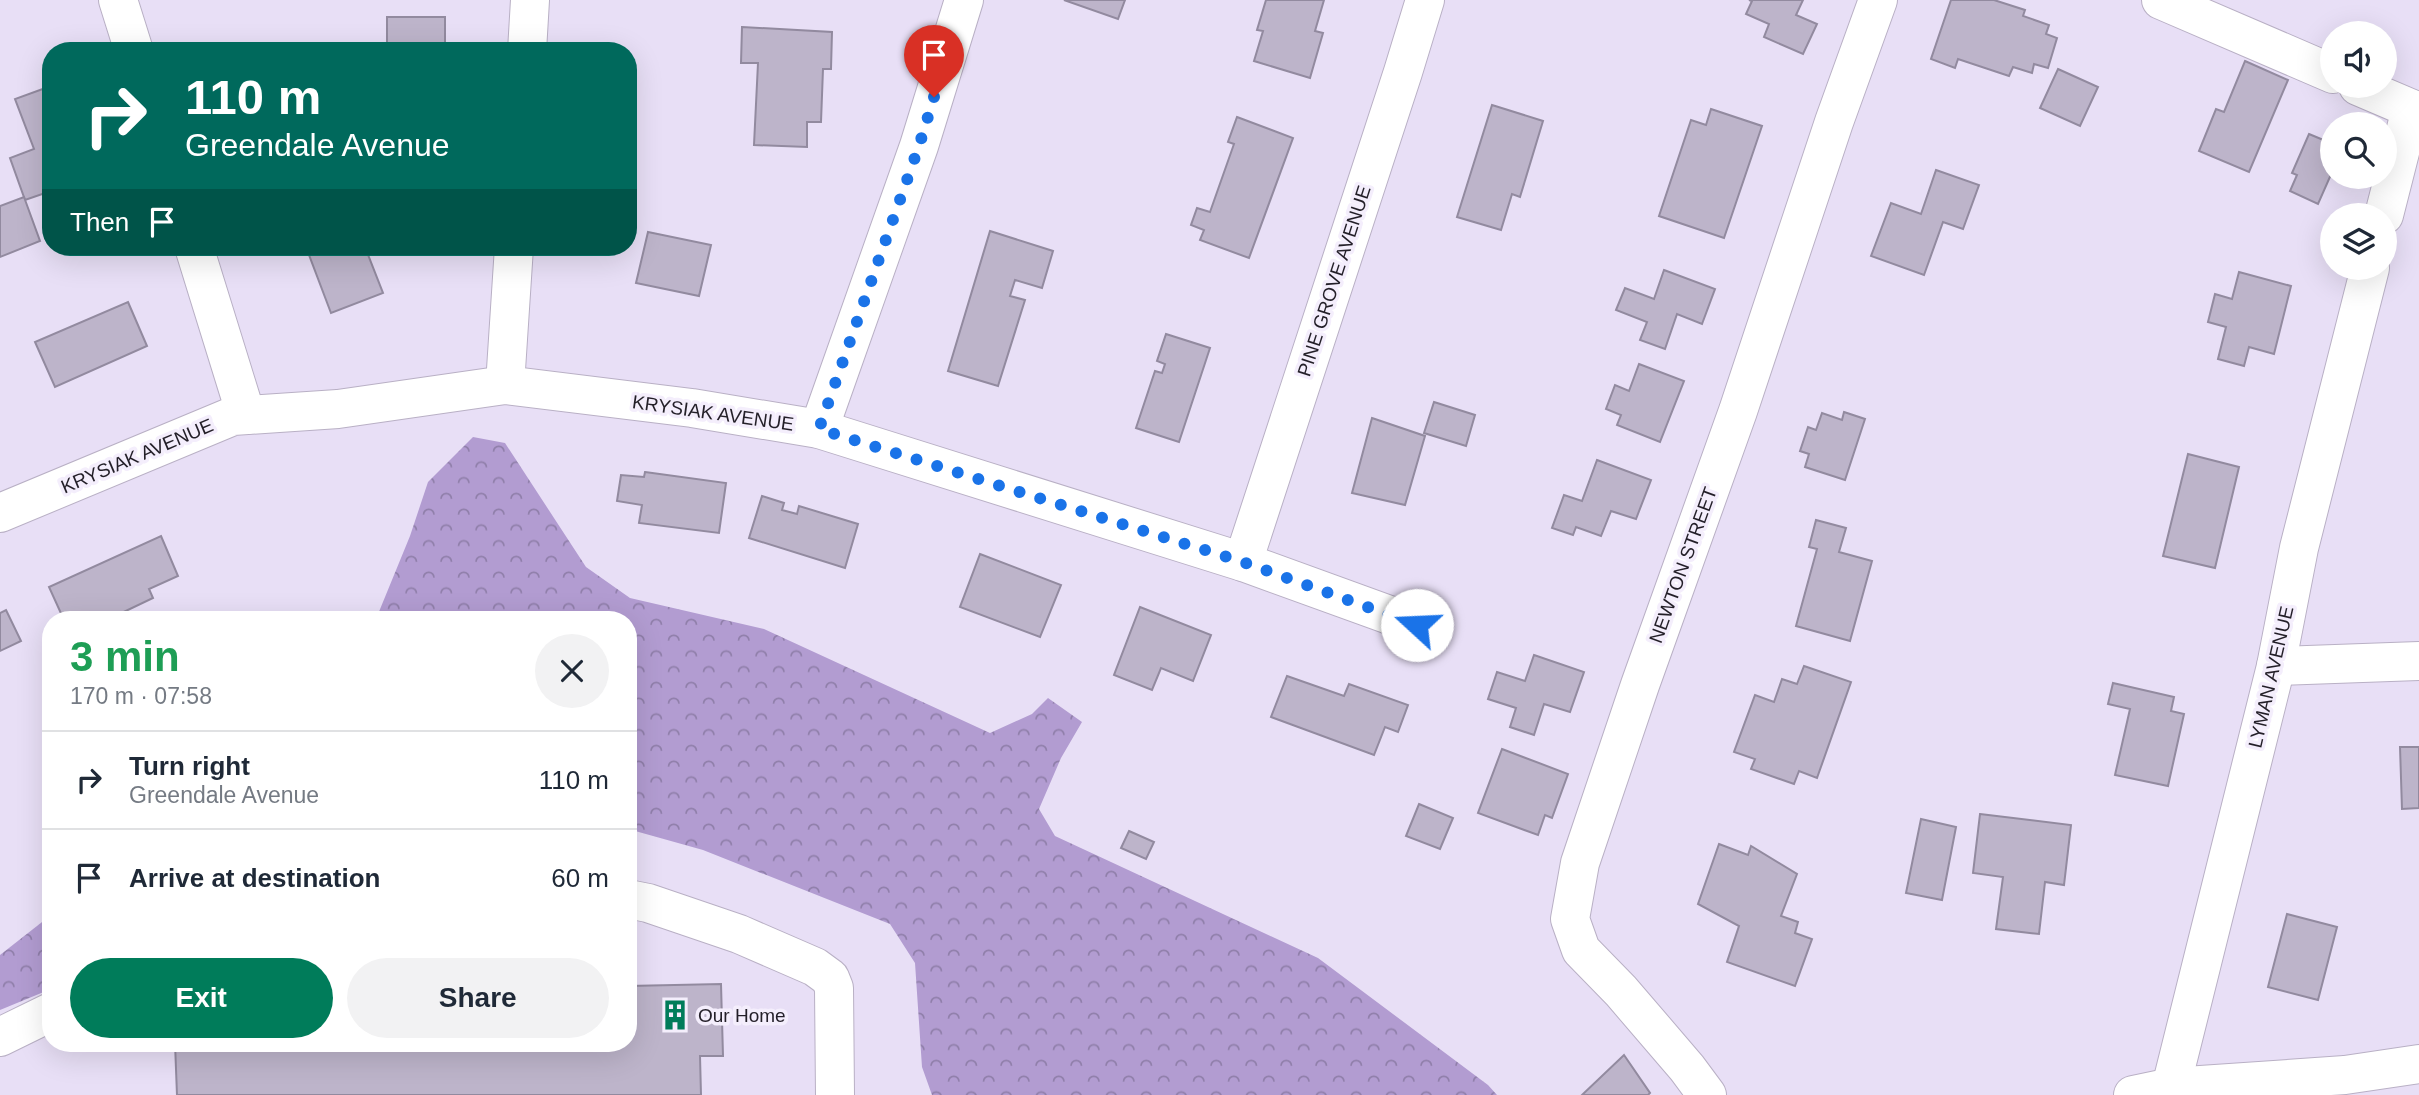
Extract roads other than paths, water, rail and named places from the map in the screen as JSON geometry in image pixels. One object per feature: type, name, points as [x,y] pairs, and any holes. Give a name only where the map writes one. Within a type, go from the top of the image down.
[{"type":"street","points":[[118,0],[131,42]]},
{"type":"street","points":[[528,42],[530,0]]},
{"type":"street","points":[[819,429],[919,146],[964,0]]},
{"type":"street","name":"PINE GROVE AVENUE","points":[[1243,562],[1404,72],[1425,0]]},
{"type":"street","name":"NEWTON STREET","points":[[1707,1095],[1621,991],[1581,950],[1570,919],[1580,863],[1878,0]]},
{"type":"street","points":[[2161,0],[2320,69]]},
{"type":"street","points":[[2386,98],[2415,110],[2388,203]]},
{"type":"street","points":[[197,256],[246,415]]},
{"type":"street","points":[[505,386],[513,256]]},
{"type":"street","name":"LYMAN AVENUE","points":[[2171,1087],[2276,666],[2299,548],[2367,280]]},
{"type":"street","name":"KRYSIAK AVENUE","points":[[0,513],[233,416],[352,407],[505,386],[692,408],[819,429],[1243,562],[1417,625]]},
{"type":"street","points":[[2276,666],[2419,661]]},
{"type":"street","points":[[637,901],[739,934],[815,967],[830,978],[834,988],[835,1095]]},
{"type":"street","points":[[0,1037],[42,1016]]},
{"type":"street","points":[[2133,1095],[2171,1087],[2345,1075],[2419,1064]]},
{"type":"place","name":"Our Home","points":[[675,1015]]}]
